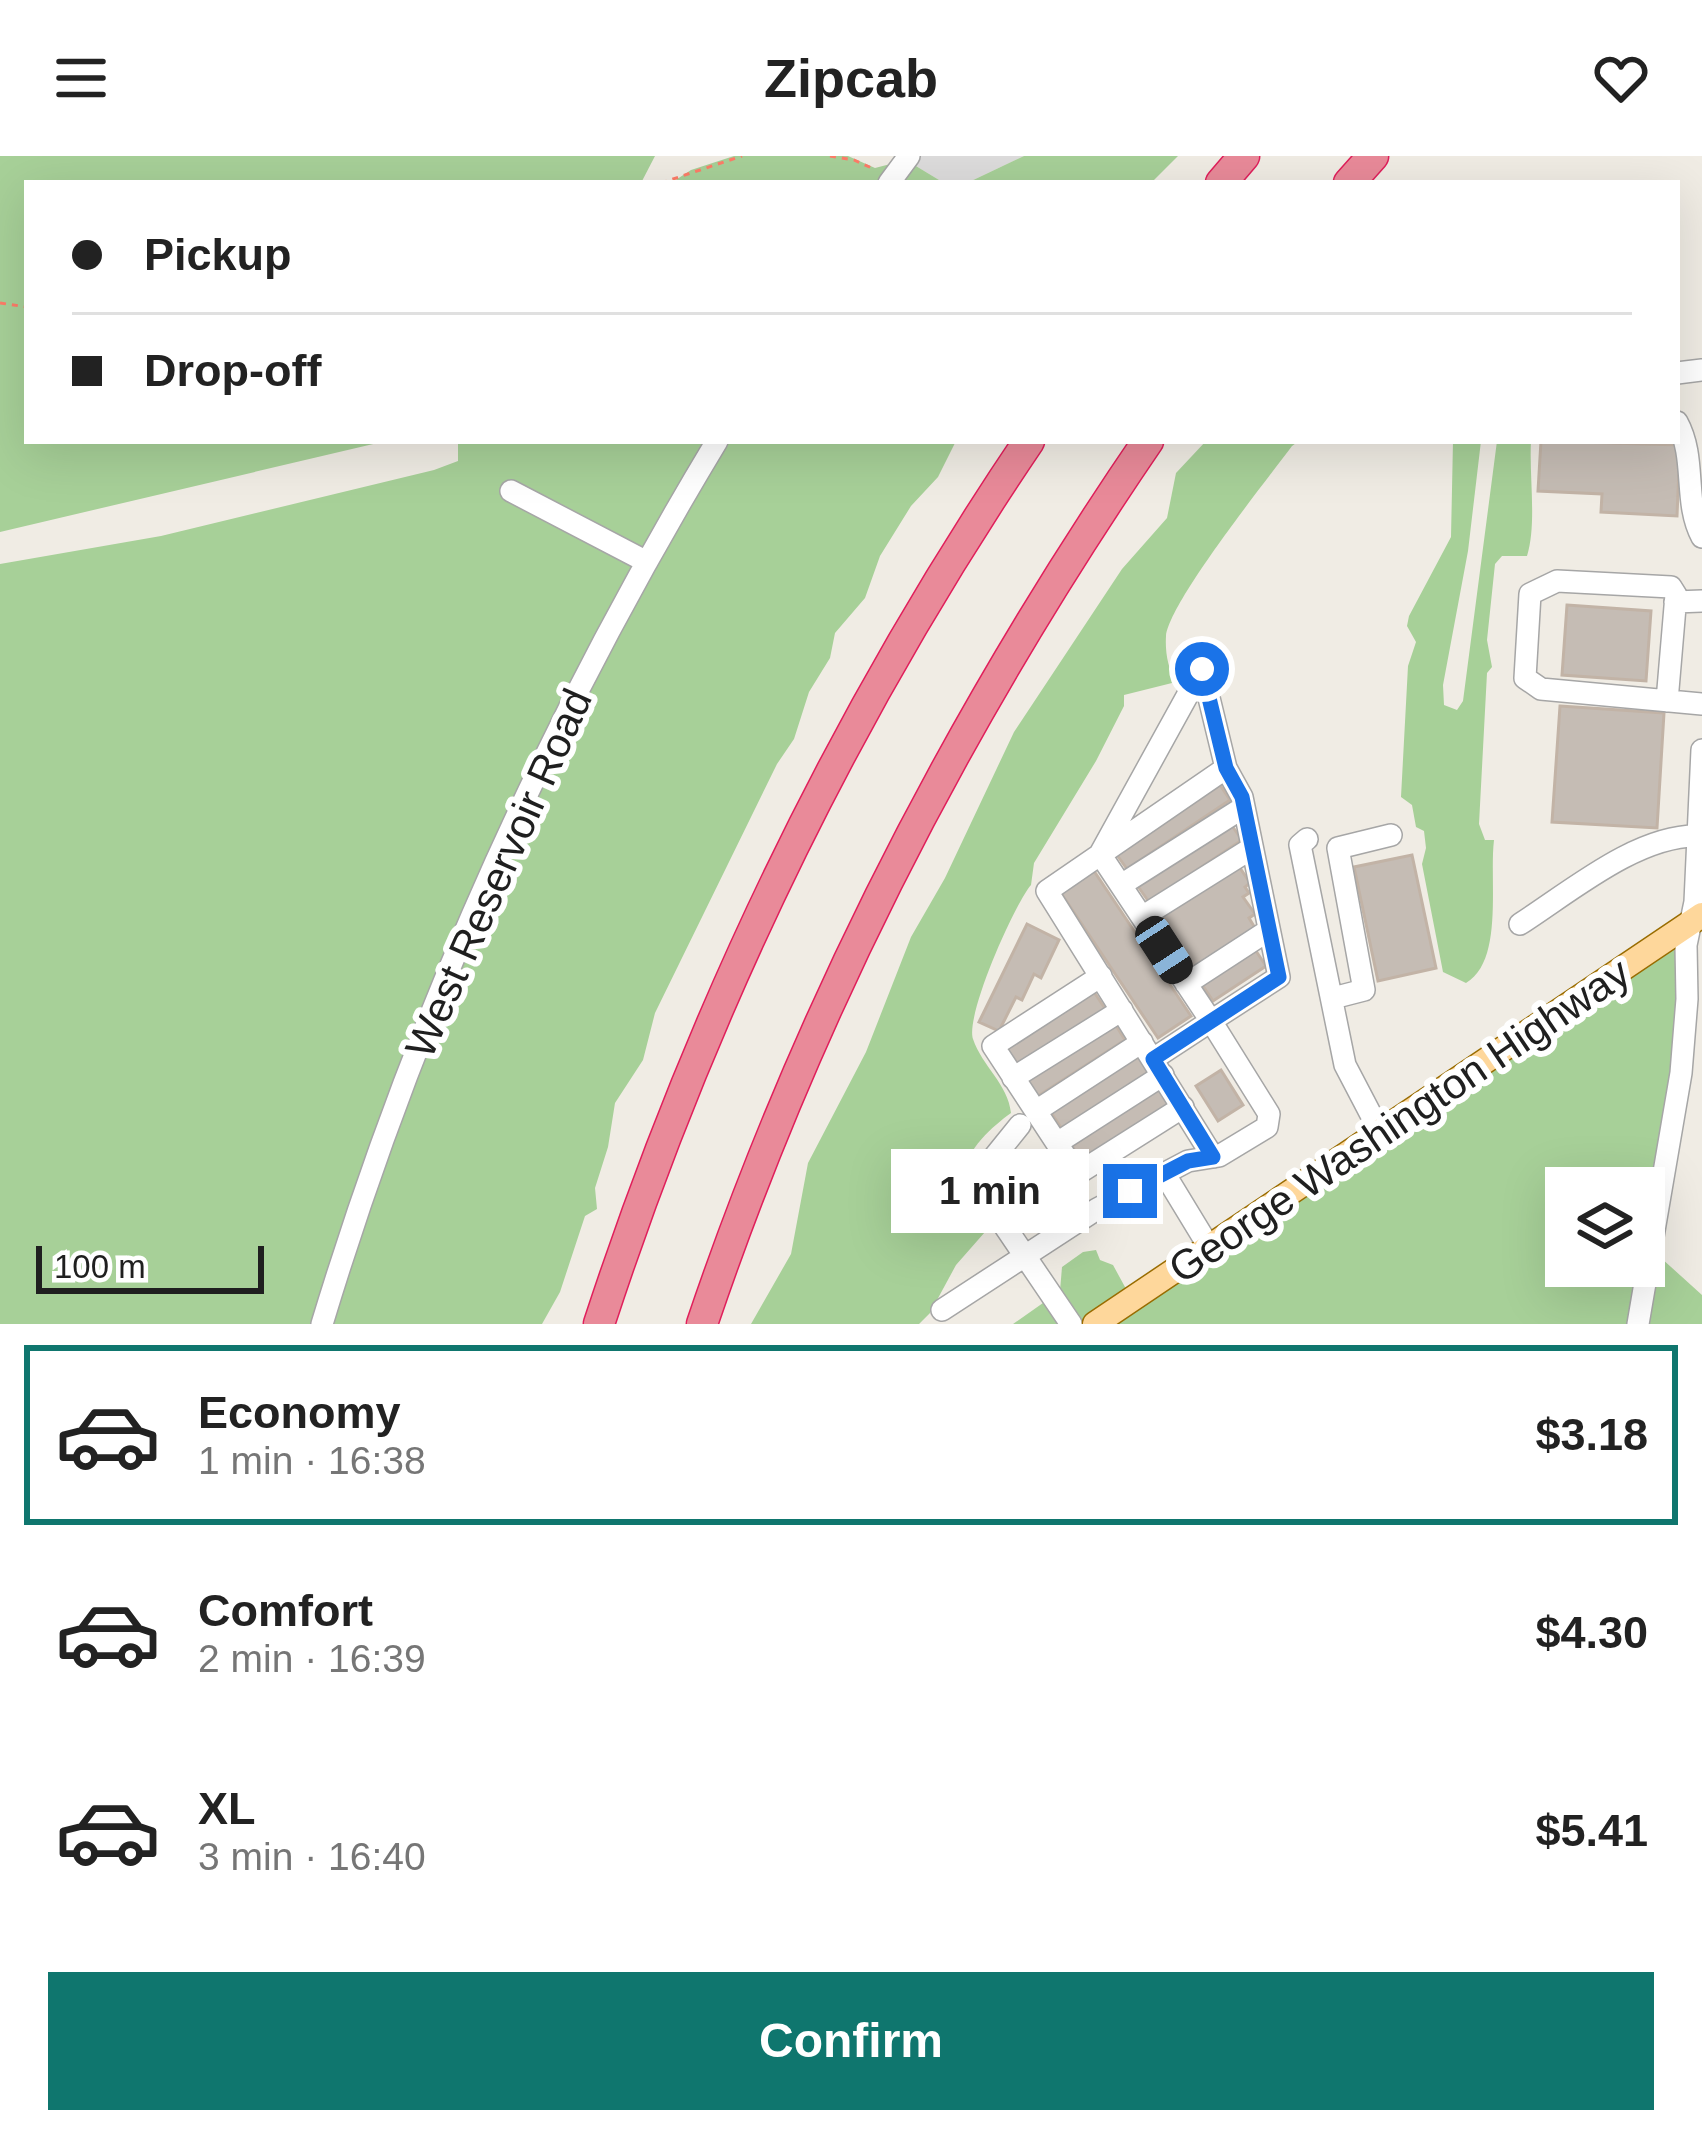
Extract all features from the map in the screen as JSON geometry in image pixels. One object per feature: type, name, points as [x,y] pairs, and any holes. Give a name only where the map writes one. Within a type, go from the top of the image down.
[{"type":"highway","points":[[1224,180],[1244,156]]},
{"type":"highway","points":[[1352,180],[1372,156]]},
{"type":"highway","points":[[599,1324],[678,1104],[792,848],[908,634],[1027,444]]},
{"type":"highway","points":[[702,1324],[801,1064],[895,862],[1002,669],[1146,444]]},
{"type":"main road","name":"George Washington Highway","points":[[1095,1324],[1696,919]]},
{"type":"street","points":[[1680,430],[1689,453],[1695,524],[1702,537]]},
{"type":"street","name":"West Reservoir Road","points":[[322,1324],[380,1149],[465,930],[579,687],[715,444]]},
{"type":"street","points":[[511,491],[647,562]]},
{"type":"street","points":[[1667,701],[1675,602],[1671,587],[1557,581],[1530,593],[1525,678],[1540,689],[1667,701],[1702,704]]},
{"type":"street","points":[[1675,602],[1702,601]]},
{"type":"street","points":[[1057,1143],[1153,1059],[1279,977],[1244,807],[1226,768],[1202,669],[1100,854]]},
{"type":"street","points":[[1638,1324],[1678,1103],[1696,919],[1702,750]]},
{"type":"street","points":[[1213,1157],[1046,891],[1226,768]]},
{"type":"street","points":[[1121,885],[1244,807]]},
{"type":"street","points":[[1333,998],[1364,990],[1338,848],[1391,835]]},
{"type":"street","points":[[1520,924],[1644,847],[1668,837],[1696,836]]},
{"type":"street","points":[[1307,839],[1300,845],[1346,1065],[1380,1132]]},
{"type":"street","points":[[1142,917],[1252,848]]},
{"type":"street","points":[[943,1310],[1023,1253],[1164,1173],[1188,1161],[1213,1157],[1267,1126],[1269,1114],[1100,854]]},
{"type":"street","points":[[1186,984],[1269,930]]},
{"type":"street","points":[[1100,976],[992,1046],[1013,1078],[1028,1118],[1057,1143],[1077,1174],[1183,1107]]},
{"type":"street","points":[[1013,1078],[1122,1010]]},
{"type":"street","points":[[1071,1324],[985,1197],[982,1172],[1028,1118],[1153,1059]]},
{"type":"street","points":[[1164,1173],[1209,1247]]},
{"type":"path","points":[[670,180],[742,156]]},
{"type":"path","points":[[830,156],[870,166],[886,180]]},
{"type":"shaded area","points":[[907,156],[1024,156],[973,180],[939,180],[906,160]]},
{"type":"green space","points":[[0,156],[655,156],[643,180],[24,180],[24,444],[373,444],[0,532]]},
{"type":"green space","points":[[734,156],[848,156],[875,168],[906,160],[939,180],[676,180]]},
{"type":"green space","points":[[1024,156],[1178,156],[1154,180],[973,180]]},
{"type":"green space","points":[[458,444],[954,444],[938,477],[911,506],[880,556],[865,598],[835,633],[830,658],[809,692],[794,739],[777,764],[655,1013],[643,1060],[615,1103],[595,1188],[597,1209],[585,1216],[560,1292],[542,1324],[0,1324],[0,564],[161,536],[458,461]]},
{"type":"green space","points":[[1203,444],[1295,444],[1221,541],[1171,619],[1166,648],[1176,682],[1124,695],[1124,706],[1096,761],[1034,863],[1031,885],[993,961],[976,1008],[973,1039],[1005,1093],[1011,1113],[981,1140],[966,1166],[967,1189],[985,1232],[956,1265],[919,1324],[751,1324],[791,1254],[808,1163],[866,1052],[911,937],[945,878],[1014,732],[1122,569],[1167,518],[1176,473]]},
{"type":"green space","points":[[1453,444],[1481,444],[1468,551],[1443,685],[1444,705],[1457,710],[1463,701],[1497,444],[1531,444],[1527,556],[1502,556],[1495,564],[1479,824],[1485,840],[1494,840],[1492,919],[1486,957],[1466,983],[1443,972],[1422,864],[1424,831],[1416,827],[1412,805],[1401,797],[1408,666],[1416,642],[1407,626],[1451,537]]},
{"type":"green space","points":[[1677,936],[1693,944],[1661,1167],[1545,1167],[1545,1287],[1665,1287],[1665,1262],[1702,1295],[1702,1324],[1013,1324],[1060,1291],[1062,1267],[1083,1252],[1096,1250],[1100,1260],[1113,1265],[1131,1298]]},
{"type":"building","points":[[1541,444],[1680,445],[1677,516],[1601,512],[1602,494],[1538,491]]},
{"type":"building","points":[[1567,605],[1651,611],[1646,681],[1562,675]]},
{"type":"building","points":[[1560,706],[1664,713],[1657,828],[1552,822]]},
{"type":"building","points":[[1220,785],[1230,800],[1127,869],[1117,855]]},
{"type":"building","points":[[1230,823],[1242,840],[1149,902],[1137,885]]},
{"type":"building","points":[[1412,855],[1436,968],[1378,981],[1354,867]]},
{"type":"building","points":[[1238,865],[1250,883],[1243,897],[1255,914],[1249,918],[1255,928],[1192,971],[1157,919]]},
{"type":"building","points":[[1094,871],[1191,1016],[1158,1038],[1061,893]]},
{"type":"building","points":[[1027,924],[1059,940],[1041,978],[1034,974],[999,1031],[979,1022]]},
{"type":"building","points":[[1254,948],[1266,966],[1213,1001],[1201,983]]},
{"type":"building","points":[[1094,992],[1106,1010],[1019,1066],[1007,1049]]},
{"type":"building","points":[[1114,1022],[1125,1040],[1038,1096],[1027,1079]]},
{"type":"building","points":[[1137,1055],[1149,1072],[1062,1129],[1050,1111]]},
{"type":"building","points":[[1221,1070],[1243,1105],[1218,1121],[1196,1086]]},
{"type":"building","points":[[1159,1087],[1171,1105],[1084,1164],[1072,1146]]},
{"type":"route","points":[[1130,1191],[1188,1161],[1213,1157],[1153,1059],[1279,977],[1242,797],[1226,768],[1202,669]]}]
